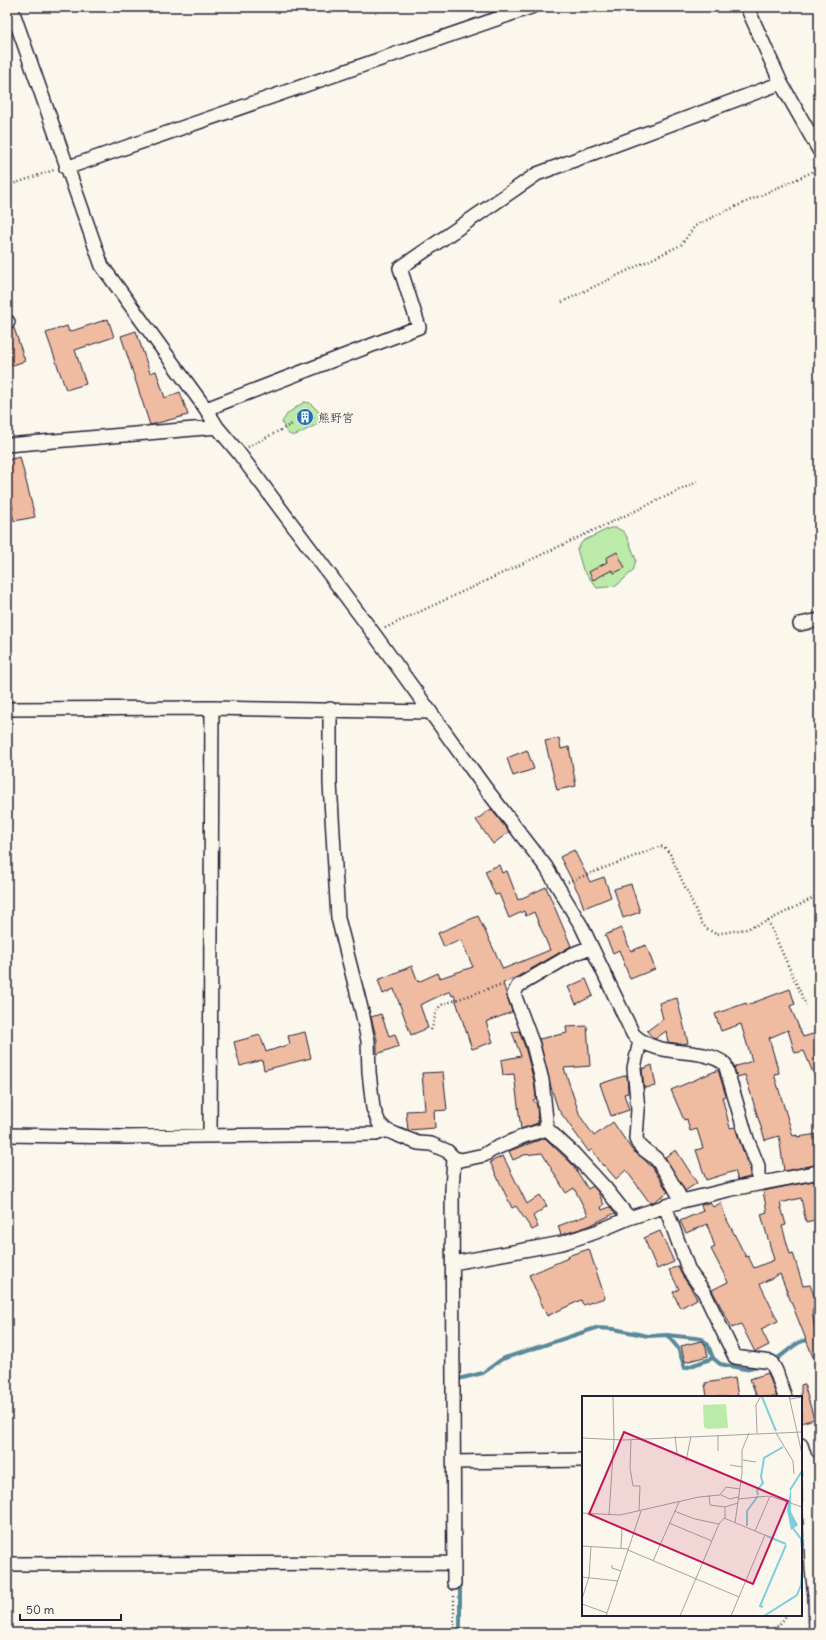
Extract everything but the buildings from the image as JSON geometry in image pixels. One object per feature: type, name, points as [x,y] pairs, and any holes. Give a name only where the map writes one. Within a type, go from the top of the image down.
[{"type":"street","points":[[11,7],[66,168],[102,266],[206,409],[217,427],[238,452],[374,634],[429,712],[546,867],[582,927],[633,1034],[640,1041],[648,1045],[680,1053],[707,1056],[725,1064],[747,1139],[758,1166],[758,1183]]},
{"type":"street","points":[[66,168],[531,7]]},
{"type":"street","points":[[747,7],[781,83],[819,150]]},
{"type":"street","points":[[206,409],[419,327],[400,268],[537,174],[781,83]]},
{"type":"street","points":[[7,445],[217,427]]},
{"type":"street","points":[[800,624],[819,620]]},
{"type":"street","points":[[7,708],[212,708],[429,712]]},
{"type":"street","points":[[210,1135],[212,708]]},
{"type":"street","points":[[330,710],[330,783],[338,918],[368,1041],[369,1072],[373,1108],[379,1123],[386,1130],[418,1143],[431,1144],[443,1149],[454,1158],[461,1160],[484,1155],[524,1136],[547,1129]]},
{"type":"street","points":[[591,947],[573,954],[515,988],[514,994],[528,1028],[542,1080],[547,1129],[587,1168],[629,1218]]},
{"type":"street","points":[[640,1041],[634,1068],[638,1108],[637,1142],[656,1160],[669,1177],[682,1200]]},
{"type":"street","points":[[7,1135],[124,1137],[376,1134],[386,1130]]},
{"type":"street","points":[[454,1158],[452,1189],[454,1583]]},
{"type":"street","points":[[453,1263],[562,1242],[596,1232],[629,1218],[682,1200],[758,1183],[776,1182],[819,1172]]},
{"type":"street","points":[[665,1206],[689,1271],[704,1292],[735,1357],[771,1362],[776,1371],[785,1396]]},
{"type":"street","points":[[802,1450],[804,1460],[808,1461],[816,1633]]},
{"type":"street","points":[[454,1462],[582,1460]]},
{"type":"street","points":[[7,1564],[454,1563]]},
{"type":"path","points":[[7,186],[54,170],[66,168]]},
{"type":"path","points":[[562,302],[681,245],[695,226],[819,169]]},
{"type":"path","points":[[238,452],[294,423]]},
{"type":"path","points":[[374,634],[697,482]]},
{"type":"path","points":[[558,885],[661,846],[670,854],[701,922],[707,929],[716,934],[737,931],[768,922],[819,895]]},
{"type":"path","points":[[768,922],[806,1005]]},
{"type":"path","points":[[431,1030],[435,1012],[441,1005],[497,986],[509,986],[515,988]]},
{"type":"path","points":[[454,1583],[454,1633]]},
{"type":"path","points":[[767,1633],[779,1625],[786,1616]]},
{"type":"green space","points":[[304,402],[310,403],[322,415],[323,420],[317,425],[301,433],[291,435],[286,431],[282,422],[288,413]]},
{"type":"green space","points":[[610,528],[617,528],[624,532],[636,560],[633,571],[616,586],[597,588],[583,570],[577,549],[583,541]]},
{"type":"waterway","points":[[458,1384],[458,1379],[483,1373],[502,1359],[596,1328],[614,1329],[648,1336],[667,1335],[702,1339],[708,1345],[713,1358],[720,1364],[745,1369],[762,1365]]},
{"type":"waterway","points":[[667,1335],[678,1348],[685,1368],[713,1358]]},
{"type":"waterway","points":[[773,1361],[800,1342],[805,1340],[819,1341]]},
{"type":"waterway","points":[[460,1582],[460,1633]]},
{"type":"place","name":"熊野宮","points":[[305,417]]}]
